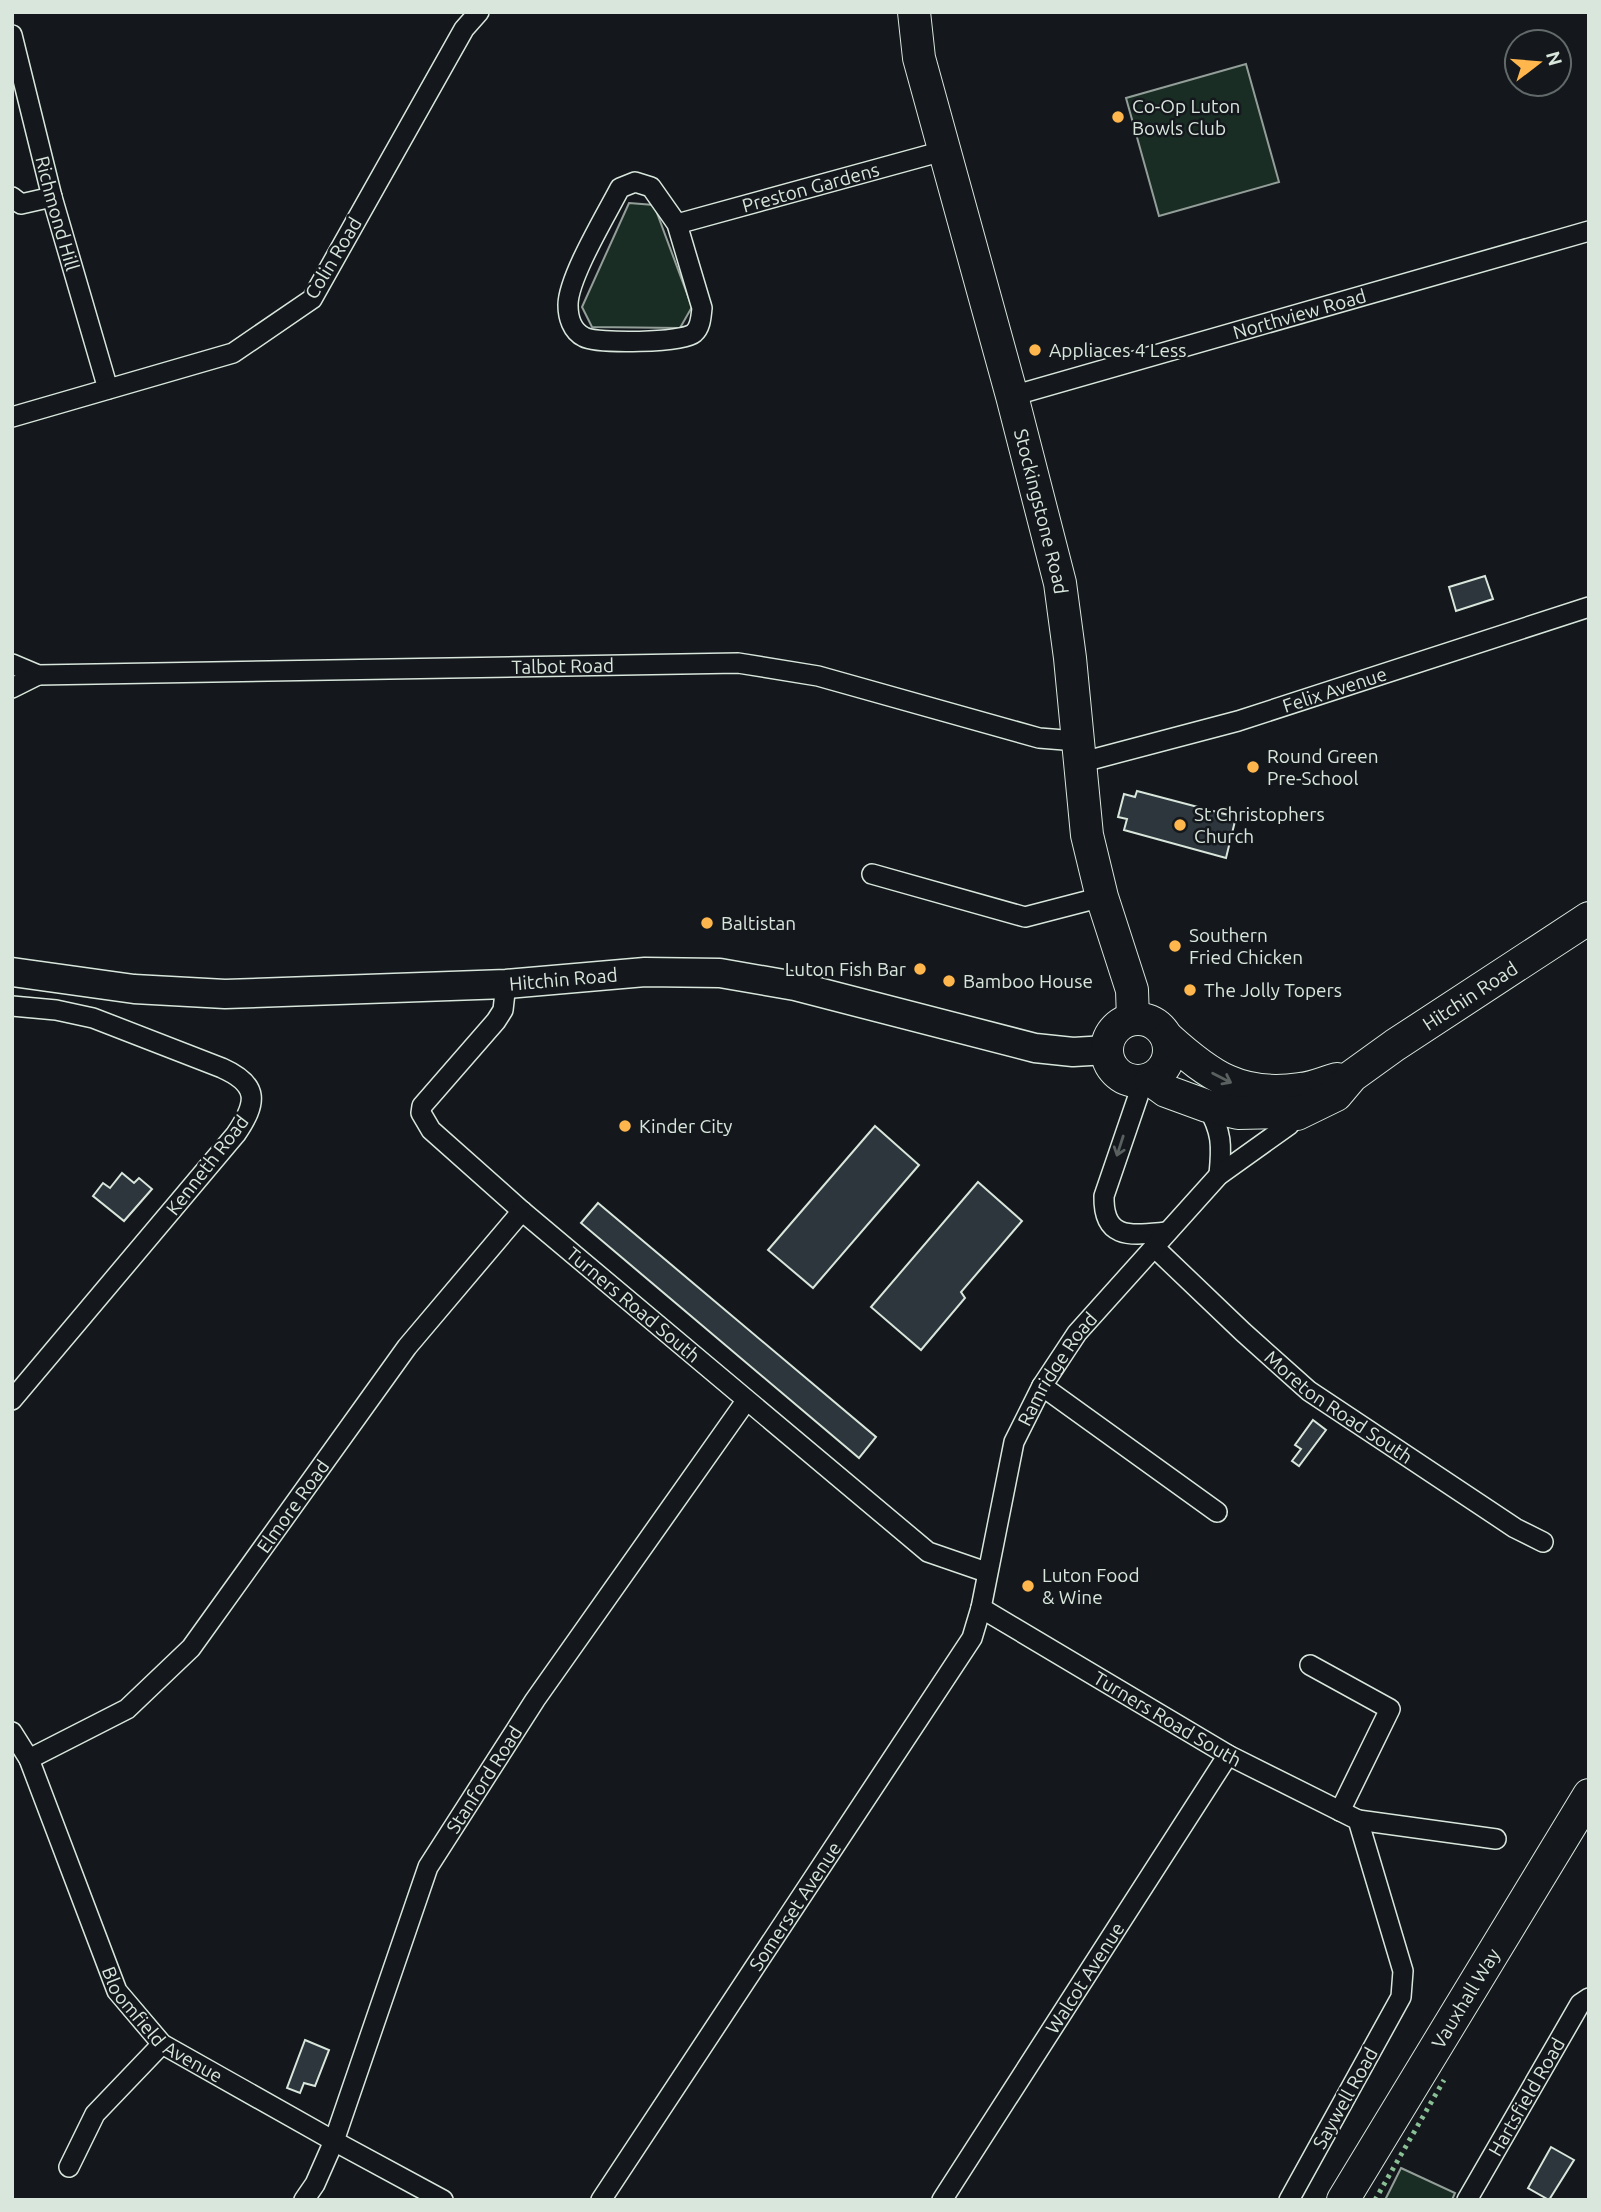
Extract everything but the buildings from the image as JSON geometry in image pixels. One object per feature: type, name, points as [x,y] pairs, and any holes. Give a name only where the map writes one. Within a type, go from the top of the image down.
[{"type":"main road","name":"Stockingstone Road","points":[[914,12],[919,58],[1012,396],[1060,583],[1087,835],[1102,897],[1132,990],[1133,1019]]},
{"type":"main road","name":"Hitchin Road","points":[[1147,1081],[1207,1106],[1238,1113],[1297,1114],[1336,1095],[1352,1076],[1395,1045],[1589,918]]},
{"type":"main road","points":[[1133,1019],[1146,1019],[1156,1024],[1168,1038],[1170,1053],[1167,1063],[1161,1073],[1147,1081],[1131,1081],[1118,1075],[1110,1065],[1107,1050],[1109,1037],[1115,1028],[1133,1019]]},
{"type":"main road","name":"Hitchin Road","points":[[1168,1038],[1197,1064],[1245,1088],[1268,1093],[1303,1089],[1352,1076]]},
{"type":"main road","name":"Vauxhall Way","points":[[1343,2200],[1589,1795]]},
{"type":"street","name":"Colin Road","points":[[12,417],[233,353],[312,299],[464,29],[479,12]]},
{"type":"street","name":"Richmond Hill","points":[[12,35],[51,197],[108,389]]},
{"type":"street","name":"Preston Gardens","points":[[677,224],[943,151]]},
{"type":"street","points":[[635,182],[651,187],[677,224],[702,308],[701,321],[694,333],[681,339],[598,341],[579,335],[571,325],[568,307],[570,287],[620,188],[635,182]]},
{"type":"street","points":[[12,197],[21,204],[51,197]]},
{"type":"street","name":"Northview Road","points":[[1012,396],[1589,231]]},
{"type":"street","name":"Felix Avenue","points":[[1078,752],[1238,721],[1589,607]]},
{"type":"street","name":"Talbot Road","points":[[38,675],[738,663],[818,676],[1039,738],[1078,752]]},
{"type":"street","points":[[12,664],[38,675]]},
{"type":"street","points":[[12,688],[38,675]]},
{"type":"street","points":[[872,874],[1026,916],[1102,897]]},
{"type":"street","name":"Hitchin Road","points":[[12,972],[100,986],[193,993],[274,993],[506,984],[645,972],[681,971],[742,975],[795,986],[1034,1048],[1073,1052],[1107,1050]]},
{"type":"street","name":"Turners Road South","points":[[506,984],[503,1010],[489,1030],[427,1098],[421,1113],[431,1130],[928,1552],[986,1572]]},
{"type":"street","name":"Kenneth Road","points":[[12,1006],[56,1010],[93,1018],[222,1068],[237,1075],[247,1084],[252,1105],[249,1115],[236,1134],[13,1396]]},
{"type":"street","points":[[1147,1081],[1104,1196],[1104,1213],[1110,1226],[1125,1233],[1167,1232]]},
{"type":"street","points":[[1207,1106],[1218,1125],[1221,1138],[1219,1175]]},
{"type":"street","name":"Ramridge Road","points":[[981,1608],[986,1572],[1014,1442],[1042,1386],[1077,1333],[1219,1175],[1289,1125],[1297,1114]]},
{"type":"street","name":"Elmore Road","points":[[29,1759],[127,1709],[191,1648],[407,1347],[522,1210]]},
{"type":"street","name":"Moreton Road South","points":[[1154,1247],[1309,1391],[1516,1528],[1543,1542]]},
{"type":"street","points":[[1042,1386],[1217,1512]]},
{"type":"street","name":"Stanford Road","points":[[304,2200],[315,2184],[334,2141],[428,1867],[535,1700],[747,1401]]},
{"type":"street","name":"Turners Road South","points":[[981,1608],[1228,1755],[1349,1816],[1496,1839]]},
{"type":"street","name":"Somerset Avenue","points":[[601,2200],[972,1638],[981,1608]]},
{"type":"street","points":[[1310,1665],[1390,1709],[1349,1816]]},
{"type":"street","name":"Bloomfield Avenue","points":[[12,1732],[29,1759],[117,1991],[162,2044],[443,2200]]},
{"type":"street","name":"Walcot Avenue","points":[[942,2200],[1228,1755]]},
{"type":"street","name":"Saywell Road","points":[[1289,2200],[1401,1997],[1403,1971],[1349,1816]]},
{"type":"street","name":"Hartsfield Road","points":[[1467,2200],[1580,2004],[1589,1998]]},
{"type":"street","points":[[69,2167],[95,2114],[162,2044]]},
{"type":"green space","points":[[1246,64],[1279,182],[1159,216],[1126,98]]},
{"type":"green space","points":[[629,203],[654,205],[692,307],[680,328],[592,327],[582,307]]},
{"type":"green space","points":[[1401,2168],[1455,2193],[1452,2200],[1385,2200]]},
{"type":"hedge","points":[[1375,2200],[1444,2080]]},
{"type":"place","name":"Co-Op Luton Bowls Club","points":[[1118,117]]},
{"type":"place","name":"Appliaces 4 Less","points":[[1035,350]]},
{"type":"place","name":"Round Green Pre-School","points":[[1253,767]]},
{"type":"place","name":"St Christophers Church","points":[[1180,825]]},
{"type":"place","name":"Baltistan","points":[[707,923]]},
{"type":"place","name":"Southern Fried Chicken","points":[[1175,946]]},
{"type":"place","name":"Luton Fish Bar","points":[[920,969]]},
{"type":"place","name":"Bamboo House","points":[[949,981]]},
{"type":"place","name":"The Jolly Topers","points":[[1190,990]]},
{"type":"place","name":"Kinder City","points":[[625,1126]]},
{"type":"place","name":"Luton Food & Wine","points":[[1028,1586]]}]
